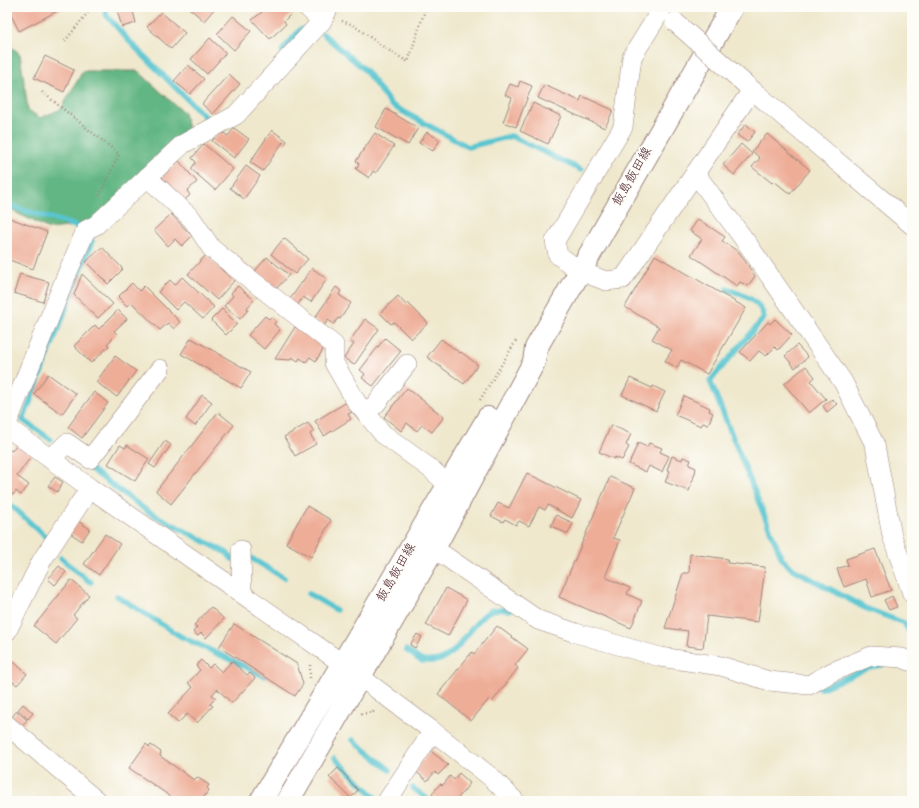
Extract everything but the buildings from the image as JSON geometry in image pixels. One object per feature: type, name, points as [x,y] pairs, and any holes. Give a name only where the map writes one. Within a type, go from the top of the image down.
[{"type":"main road","name":"飯島飯田線","points":[[261,801],[524,358],[536,348],[732,7]]},
{"type":"main road","name":"飯島飯田線","points":[[288,801],[361,678],[433,550],[534,362],[536,348]]},
{"type":"street","points":[[307,7],[325,14],[236,115],[183,144],[96,225],[86,230],[7,425],[90,488],[343,664],[433,731],[492,778],[515,801]]},
{"type":"street","points":[[748,87],[695,173],[623,279],[606,281],[580,271],[558,255],[555,240],[623,127],[632,57],[664,12],[748,87],[912,225]]},
{"type":"street","points":[[695,173],[749,246],[843,382],[875,444],[892,536],[912,593]]},
{"type":"street","points":[[147,177],[192,218],[212,249],[334,345],[334,363],[357,403],[383,434],[431,469],[448,485]]},
{"type":"street","points":[[365,412],[375,405],[407,364]]},
{"type":"street","points":[[49,458],[67,443],[90,459],[160,369]]},
{"type":"street","points":[[7,631],[42,560],[90,488]]},
{"type":"street","points":[[433,550],[445,556],[538,620],[660,658],[721,666],[770,681],[809,684],[832,672],[871,656],[902,658],[912,662]]},
{"type":"street","points":[[241,557],[242,594]]},
{"type":"street","points":[[7,725],[97,801]]},
{"type":"street","points":[[387,801],[433,731]]},
{"type":"path","points":[[65,41],[89,11],[90,7]]},
{"type":"path","points":[[325,14],[353,25],[385,48],[408,62],[426,7]]},
{"type":"path","points":[[42,92],[119,154],[97,199]]},
{"type":"green space","points":[[7,43],[20,54],[28,110],[40,118],[61,109],[83,71],[138,71],[184,113],[188,129],[92,224],[49,229],[7,208]]},
{"type":"waterway","points":[[104,7],[107,16],[129,41],[209,121],[214,118]]},
{"type":"waterway","points":[[282,51],[300,30],[304,29]]},
{"type":"waterway","points":[[323,34],[365,70],[391,105],[468,147],[511,136],[581,170]]},
{"type":"waterway","points":[[7,205],[79,227]]},
{"type":"waterway","points":[[50,439],[23,420],[92,241]]},
{"type":"waterway","points":[[727,289],[745,296],[755,302],[764,318],[710,381],[782,559],[791,568],[865,608],[904,623],[912,636]]},
{"type":"waterway","points":[[84,464],[147,511],[227,553],[232,559],[246,555],[284,578]]},
{"type":"waterway","points":[[7,502],[47,538]]},
{"type":"waterway","points":[[61,558],[91,582]]},
{"type":"waterway","points":[[309,594],[336,610]]},
{"type":"waterway","points":[[117,596],[180,636],[265,676]]},
{"type":"waterway","points":[[406,650],[422,661],[440,660],[455,649],[481,618],[488,612],[496,609],[510,610]]},
{"type":"waterway","points":[[820,688],[870,667],[882,665]]},
{"type":"waterway","points":[[353,740],[390,770]]},
{"type":"waterway","points":[[335,758],[379,801]]},
{"type":"waterway","points":[[413,788],[430,801]]}]
